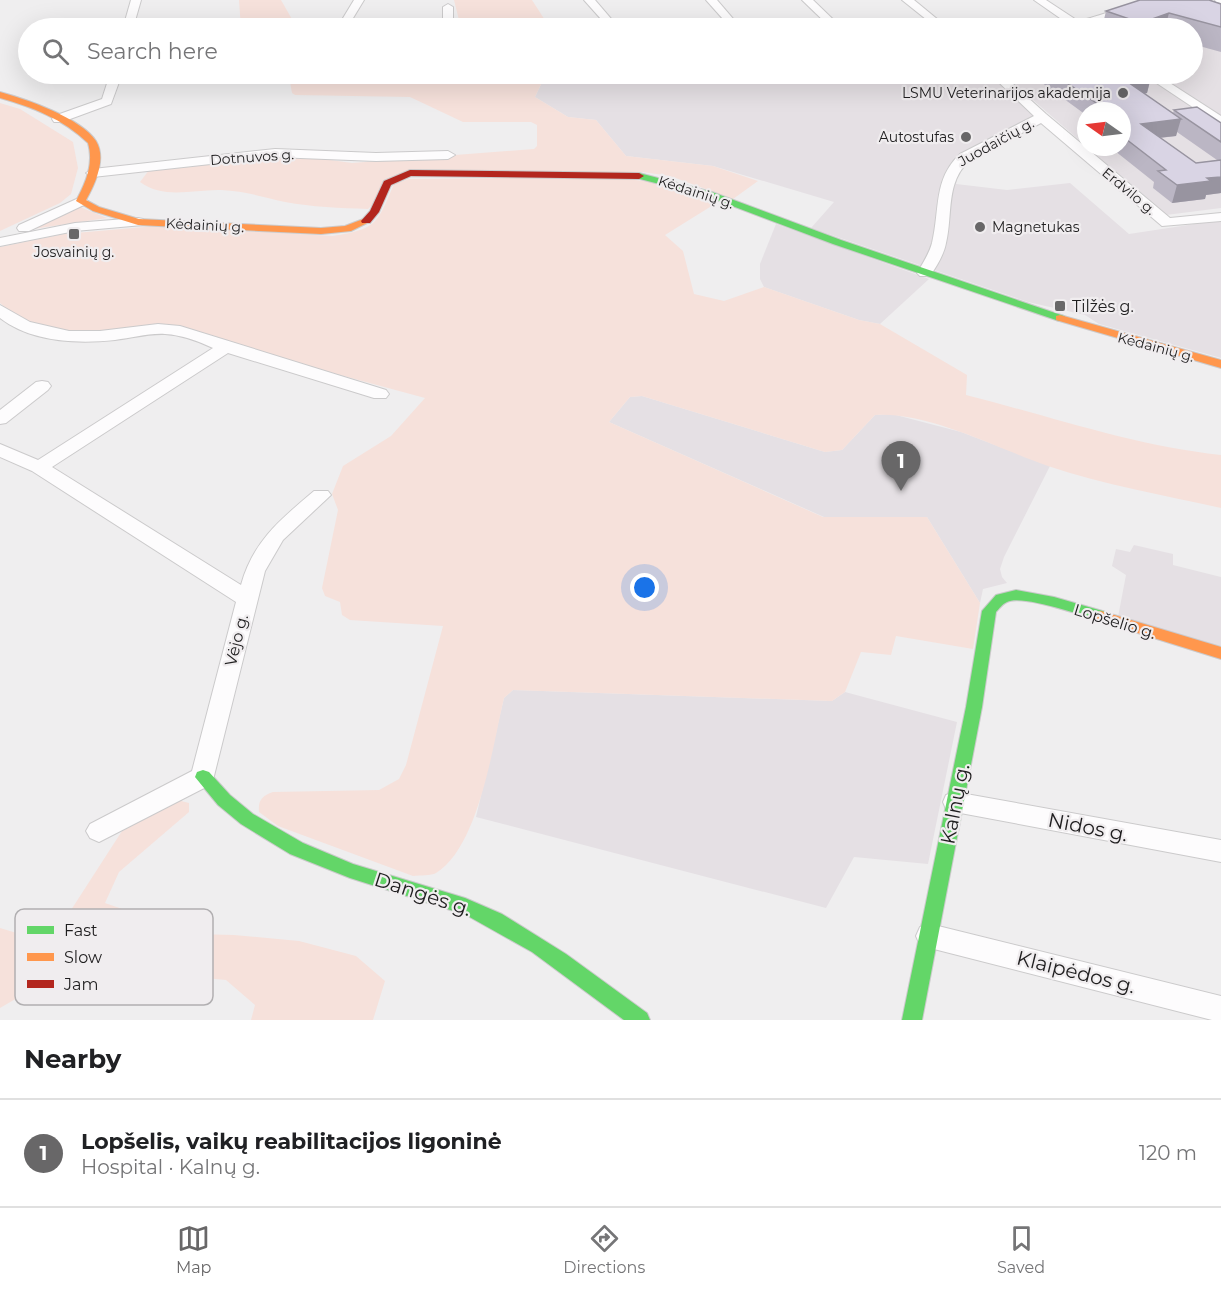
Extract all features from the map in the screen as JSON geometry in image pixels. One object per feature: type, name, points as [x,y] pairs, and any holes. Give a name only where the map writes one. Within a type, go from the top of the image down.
[{"type":"main road","points":[[0,95],[24,102],[58,119],[91,140],[95,157],[93,173],[81,201]]},
{"type":"main road","name":"Kėdainių g.","points":[[81,201],[96,209],[138,222],[335,231],[366,221],[375,211],[385,184],[391,179],[410,173],[630,174],[654,177],[1078,325],[1221,364]]},
{"type":"main road","name":"Lopšelio g.","points":[[1008,596],[1051,601],[1221,653]]},
{"type":"main road","name":"Kalnų g.","points":[[912,1020],[974,707],[989,611],[996,602],[1008,596]]},
{"type":"main road","name":"Dangės g.","points":[[204,777],[222,800],[271,836],[331,866],[470,908],[509,926],[640,1020]]},
{"type":"street","points":[[131,18],[136,0]]},
{"type":"street","points":[[348,18],[359,0]]},
{"type":"street","points":[[589,0],[605,18]]},
{"type":"street","points":[[711,0],[727,18]]},
{"type":"street","points":[[807,0],[826,18]]},
{"type":"street","points":[[907,0],[930,18]]},
{"type":"street","points":[[1039,0],[1067,18]]},
{"type":"street","points":[[1106,18],[1157,0]]},
{"type":"street","points":[[448,7],[448,18]]},
{"type":"street","points":[[58,119],[107,101],[113,84]]},
{"type":"street","name":"Erdvilo g.","points":[[1007,84],[1167,224],[1221,217]]},
{"type":"street","points":[[1164,84],[1221,122]]},
{"type":"street","name":"Juodaičių g.","points":[[925,273],[940,240],[949,176],[954,165],[1042,117]]},
{"type":"street","name":"Dotnuvos g.","points":[[93,173],[275,153],[376,157],[448,155]]},
{"type":"street","points":[[1,241],[81,201]]},
{"type":"street","points":[[1,241],[84,226],[138,222]]},
{"type":"street","points":[[0,310],[19,324],[45,331],[90,336],[163,329],[195,334],[226,347],[380,394]]},
{"type":"street","points":[[39,467],[226,347]]},
{"type":"street","points":[[0,419],[42,386]]},
{"type":"street","name":"Vėjo g.","points":[[0,450],[39,467],[246,598],[204,777]]},
{"type":"street","points":[[246,598],[255,571],[275,536],[321,495]]},
{"type":"street","points":[[99,831],[204,777]]},
{"type":"street","name":"Nidos g.","points":[[955,802],[1221,851]]},
{"type":"street","name":"Klaipėdos g.","points":[[930,936],[1221,1009]]},
{"type":"shaded area","points":[[239,0],[281,0],[291,18],[240,18]]},
{"type":"shaded area","points":[[454,0],[532,0],[544,18],[458,18]]},
{"type":"shaded area","name":"LSMU Veterinarijos akademija","points":[[1158,5],[1199,18],[1126,18]]},
{"type":"shaded area","name":"LSMU Veterinarijos akademija","points":[[1203,19],[1221,25],[1221,208],[1166,215],[1097,156],[1131,156],[1131,102],[1077,102],[1077,138],[1015,84],[1203,84]]},
{"type":"shaded area","points":[[290,84],[541,84],[535,97],[568,117],[596,120],[626,156],[713,166],[758,181],[733,199],[670,176],[643,172],[406,172],[368,209],[305,205],[230,191],[159,191],[140,182],[149,170],[275,156],[309,157],[352,163],[534,149],[537,146],[537,125],[531,122],[463,122],[410,97],[295,95],[292,93]]},
{"type":"shaded area","points":[[541,84],[999,84],[1040,123],[959,168],[956,184],[1007,190],[1070,183],[1129,234],[1221,220],[1221,358],[1099,324],[1085,315],[1028,302],[811,228],[834,202],[713,166],[626,156],[596,120],[568,117],[535,97]]},
{"type":"shaded area","points":[[0,103],[20,109],[73,142],[78,168],[71,194],[60,203],[0,231]]},
{"type":"shaded area","points":[[610,177],[652,182],[718,202],[665,235],[683,251],[694,294],[724,301],[764,287],[859,320],[880,324],[967,375],[966,395],[1124,438],[1221,455],[1221,508],[1069,473],[963,433],[917,419],[895,415],[875,415],[842,450],[825,452],[642,396],[630,397],[609,422],[823,517],[927,517],[980,603],[973,649],[896,636],[891,655],[861,652],[845,692],[832,701],[513,690],[504,698],[489,767],[474,818],[451,860],[434,874],[413,876],[278,826],[259,812],[260,801],[273,792],[379,790],[399,779],[406,765],[443,626],[350,620],[342,615],[340,602],[325,596],[322,588],[338,510],[332,494],[343,466],[391,436],[425,398],[236,347],[185,329],[105,334],[58,330],[22,322],[0,303],[0,247],[64,234],[156,226],[333,236],[359,231],[374,222],[394,184],[409,179]]},
{"type":"shaded area","points":[[80,207],[107,218],[33,229]]},
{"type":"shaded area","points":[[776,224],[929,279],[880,324],[859,320],[764,287],[760,279],[760,264]]},
{"type":"shaded area","points":[[642,396],[825,452],[842,450],[875,415],[892,414],[961,432],[1050,466],[1004,557],[1000,569],[1007,583],[983,589],[980,603],[927,517],[824,517],[609,422],[630,397]]},
{"type":"shaded area","points":[[1134,545],[1173,554],[1173,565],[1221,577],[1221,648],[1118,617],[1126,575],[1112,566],[1116,549],[1130,552]]},
{"type":"shaded area","points":[[513,690],[832,701],[845,692],[957,722],[928,864],[854,857],[826,908],[476,817],[504,698]]},
{"type":"shaded area","points":[[177,800],[189,803],[189,812],[119,872],[105,903],[122,909],[72,909],[122,831]]},
{"type":"shaded area","points":[[0,928],[15,933],[15,999],[0,1008]]},
{"type":"shaded area","points":[[213,934],[299,941],[356,956],[385,981],[373,1020],[251,1020],[255,1005],[226,980],[213,979]]},
{"type":"building","points":[[1140,0],[1209,0],[1221,4],[1221,27],[1203,22],[1203,18],[1188,18],[1169,13],[1155,18],[1126,18],[1106,11]]},
{"type":"building","points":[[1069,84],[1131,84],[1181,119],[1141,124],[1196,163],[1221,160],[1221,177],[1207,178],[1211,181],[1177,185],[1158,171],[1166,170],[1131,143],[1131,102],[1095,102]]},
{"type":"building","points":[[1197,107],[1221,123],[1221,142],[1174,110]]},
{"type":"traffic: fast","points":[[639,176],[709,194],[837,242],[1060,318]]},
{"type":"traffic: fast","points":[[912,1020],[974,707],[989,611],[1002,598],[1016,595],[1054,602],[1101,616]]},
{"type":"traffic: fast","points":[[203,777],[224,800],[247,819],[296,849],[350,871],[473,909],[517,932],[640,1020]]},
{"type":"traffic: slow","points":[[0,95],[49,112],[73,126],[92,142],[95,165],[81,201],[96,209],[138,222],[321,231],[347,229],[366,221]]},
{"type":"traffic: slow","points":[[1060,318],[1221,364]]},
{"type":"traffic: slow","points":[[1101,616],[1221,653]]},
{"type":"traffic: jam","points":[[366,221],[374,212],[387,183],[410,173],[639,176]]},
{"type":"place","name":"LSMU Veterinarijos akademija","points":[[1123,93]]},
{"type":"place","name":"Autostufas","points":[[966,137]]},
{"type":"place","name":"Magnetukas","points":[[980,227]]},
{"type":"place","name":"Josvainių g.","points":[[74,234]]},
{"type":"place","name":"Tilžės g.","points":[[1060,306]]},
{"type":"place","name":"Lopšelis, vaikų reabilitacijos ligoninė","points":[[901,491]]}]
